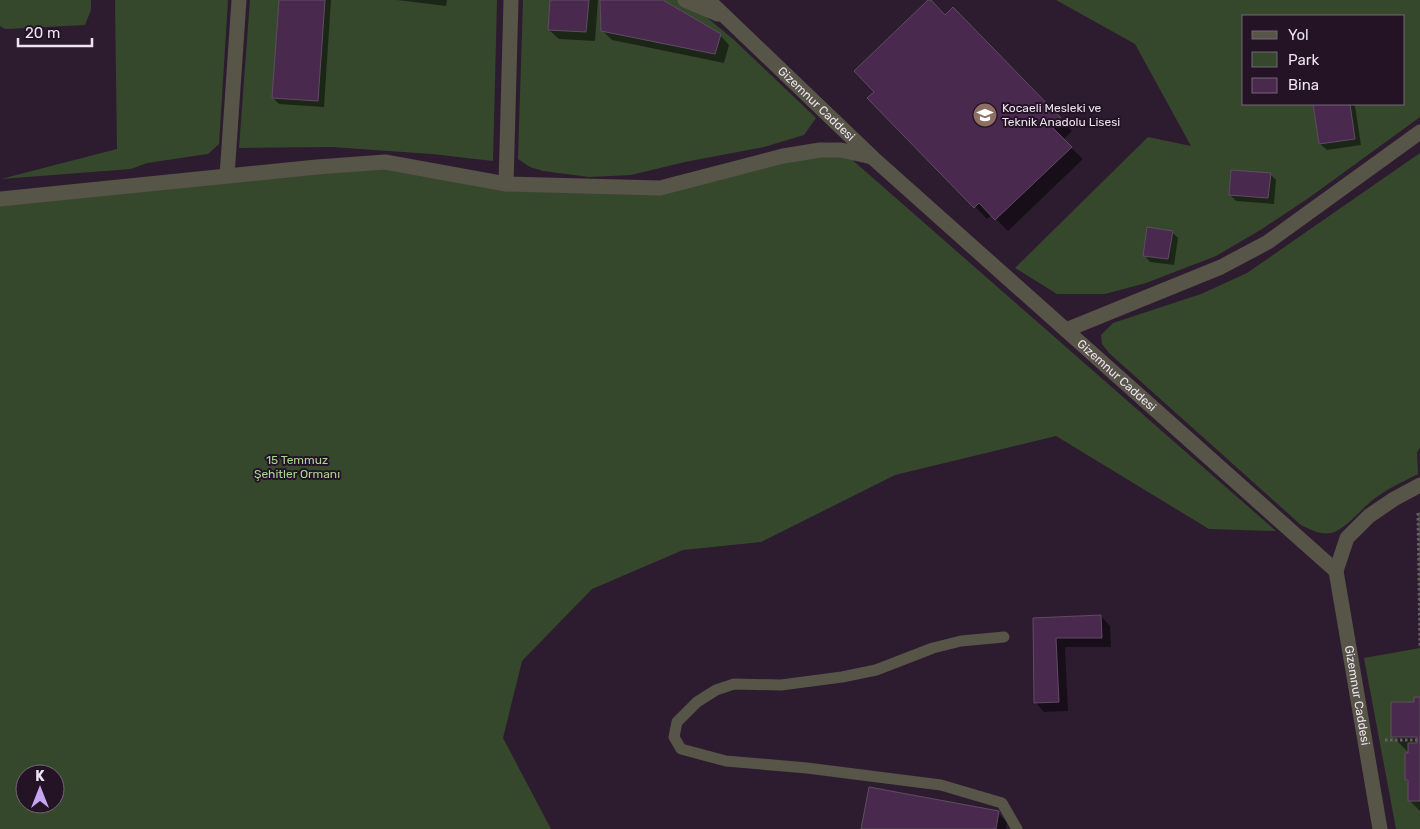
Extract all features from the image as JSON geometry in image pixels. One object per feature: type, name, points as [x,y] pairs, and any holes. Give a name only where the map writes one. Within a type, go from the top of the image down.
[{"type":"street","points":[[227,176],[239,0]]},
{"type":"street","points":[[506,184],[511,0]]},
{"type":"street","points":[[685,0],[729,19]]},
{"type":"street","name":"Gizemnur Caddesi","points":[[708,0],[873,158],[1336,571],[1380,829]]},
{"type":"street","points":[[1066,330],[1221,267],[1268,242],[1420,132]]},
{"type":"street","points":[[0,199],[317,166],[385,162],[506,184],[660,188],[783,156],[820,150],[841,150],[873,158]]},
{"type":"street","points":[[1336,571],[1347,538],[1369,516],[1394,499],[1420,485]]},
{"type":"lane","points":[[1004,637],[961,641],[876,670],[842,677],[781,685],[734,684],[716,690],[697,702],[677,722],[674,737],[681,749],[726,761],[807,768],[941,785],[1002,803],[1017,829]]},
{"type":"path","points":[[1418,513],[1420,648]]},
{"type":"path","points":[[1378,740],[1417,740]]},
{"type":"green space","points":[[0,0],[91,0],[91,10],[85,25],[5,29],[0,26]]},
{"type":"green space","points":[[115,0],[228,0],[219,144],[208,154],[147,163],[131,169],[1,179],[117,149]]},
{"type":"green space","points":[[250,0],[497,0],[493,161],[432,154],[332,147],[239,148]]},
{"type":"green space","points":[[523,0],[686,0],[733,39],[816,118],[804,135],[764,147],[685,162],[631,175],[589,177],[543,171],[530,167],[518,159]]},
{"type":"green space","points":[[1056,0],[1420,0],[1420,117],[1310,197],[1262,229],[1216,256],[1146,283],[1105,294],[1057,294],[1015,268],[1148,137],[1191,146],[1135,44]]},
{"type":"green space","name":"15 Temmuz Şehitler Ormanı","points":[[841,150],[1276,531],[1209,529],[1056,436],[895,475],[761,542],[683,550],[592,589],[522,661],[503,738],[551,829],[0,829],[0,199],[385,162],[506,184],[660,188]]},
{"type":"green space","points":[[1420,153],[1420,448],[1417,452],[1418,474],[1379,495],[1342,528],[1331,533],[1319,533],[1301,525],[1109,353],[1102,344],[1101,335],[1113,323],[1201,294],[1247,273]]},
{"type":"green space","points":[[1420,512],[1420,648],[1418,513]]},
{"type":"green space","points":[[1420,648],[1420,829],[1396,829],[1364,658]]},
{"type":"building","points":[[279,0],[325,0],[318,101],[272,98]]},
{"type":"building","points":[[550,0],[589,0],[586,32],[548,30]]},
{"type":"building","points":[[600,0],[663,0],[721,34],[715,54],[601,31]]},
{"type":"building","points":[[928,0],[931,0],[945,15],[953,7],[1061,118],[1052,127],[1072,147],[995,220],[979,203],[974,208],[867,98],[874,92],[854,71]]},
{"type":"building","points":[[1313,105],[1350,105],[1355,139],[1319,144]]},
{"type":"building","points":[[1231,170],[1271,173],[1268,198],[1229,195]]},
{"type":"building","points":[[1147,227],[1173,231],[1168,259],[1143,256]]},
{"type":"building","points":[[1101,615],[1102,638],[1056,638],[1059,702],[1034,703],[1033,618]]},
{"type":"building","points":[[1414,697],[1420,697],[1420,801],[1408,801],[1408,780],[1405,780],[1405,753],[1408,753],[1408,743],[1417,743],[1417,737],[1391,737],[1391,702],[1414,702]]},
{"type":"building","points":[[869,787],[999,811],[996,829],[861,829]]},
{"type":"place","name":"Kocaeli Mesleki ve Teknik Anadolu Lisesi","points":[[985,115]]}]
